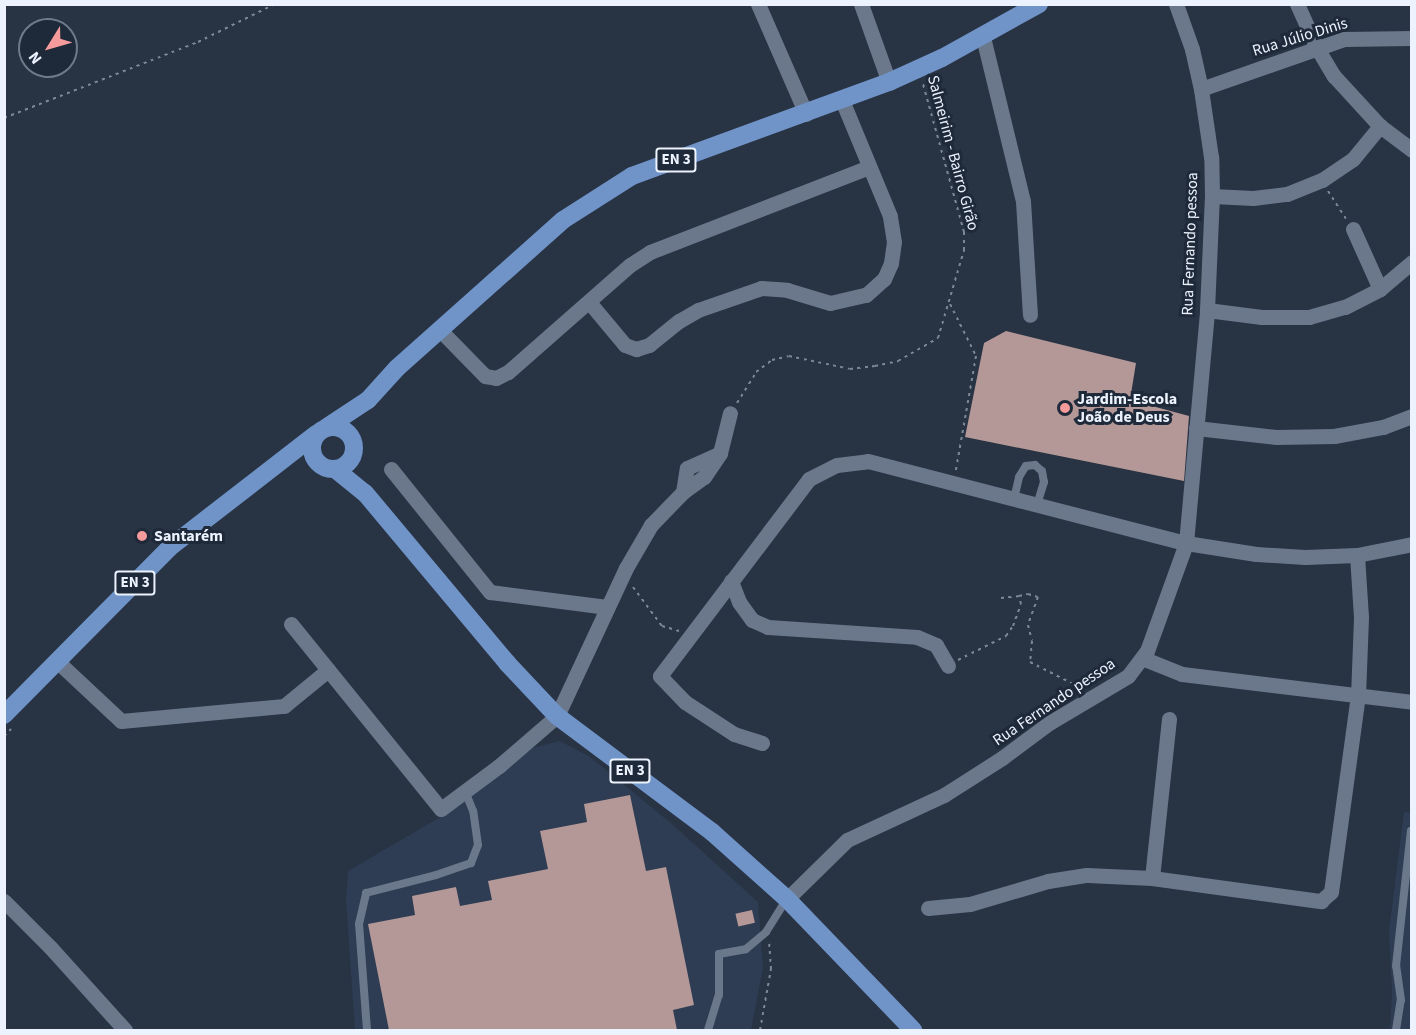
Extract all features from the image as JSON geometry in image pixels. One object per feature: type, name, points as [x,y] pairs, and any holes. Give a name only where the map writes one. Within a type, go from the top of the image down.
[{"type":"main road","name":"EN 3","points":[[4,716],[169,548],[275,463],[368,400],[397,368],[563,220],[632,176],[806,114],[919,69],[983,37],[1039,4]]},
{"type":"main road","name":"EN 3","points":[[335,469],[346,464],[368,400]]},
{"type":"main road","points":[[318,463],[311,446],[322,430],[341,428],[352,445]]},
{"type":"main road","name":"EN 3","points":[[352,445],[365,492]]},
{"type":"main road","name":"EN 3","points":[[275,463],[318,463],[335,469],[365,492],[507,663],[557,716],[712,832],[787,899],[913,1030]]},
{"type":"street","points":[[758,4],[806,114]]},
{"type":"street","points":[[861,4],[888,82]]},
{"type":"street","name":"Rua Fernando pessoa","points":[[787,899],[847,840],[944,795],[1002,758],[1049,723],[1128,676],[1142,658],[1186,543],[1207,310],[1212,196],[1211,157],[1201,88],[1192,49],[1176,4]]},
{"type":"street","points":[[1297,4],[1317,48],[1334,76],[1380,126],[1412,150]]},
{"type":"street","points":[[983,37],[1023,201],[1029,315]]},
{"type":"street","name":"Rua Júlio Dinis","points":[[1201,88],[1344,39],[1412,38]]},
{"type":"street","points":[[589,302],[625,345],[636,349],[649,345],[679,321],[698,310],[761,288],[787,290],[830,303],[866,295],[884,279],[891,262],[894,242],[890,216],[842,100]]},
{"type":"street","points":[[1212,196],[1252,198],[1287,194],[1322,180],[1353,159],[1380,126]]},
{"type":"street","points":[[440,330],[484,376],[496,378],[508,372],[630,265],[650,252],[869,167]]},
{"type":"street","points":[[1353,229],[1380,289]]},
{"type":"street","points":[[1207,310],[1262,317],[1309,318],[1345,308],[1380,289],[1412,262]]},
{"type":"street","points":[[291,624],[441,809],[557,716],[607,607],[651,525],[683,492],[704,477],[720,453],[730,413]]},
{"type":"street","points":[[1196,428],[1276,437],[1334,436],[1383,427],[1412,416]]},
{"type":"street","points":[[762,743],[734,734],[685,702],[660,676],[809,479],[837,465],[868,461],[1186,543],[1275,555],[1357,555],[1412,544]]},
{"type":"street","points":[[391,469],[490,592],[607,607]]},
{"type":"street","points":[[928,908],[970,904],[1048,881],[1087,875],[1152,878],[1321,901],[1331,892],[1358,696],[1361,616],[1357,555]]},
{"type":"street","points":[[730,581],[739,602],[752,620],[768,627],[917,637],[936,645],[948,666]]},
{"type":"street","points":[[1142,658],[1182,674],[1412,702]]},
{"type":"street","points":[[58,662],[121,721],[284,706],[328,670]]},
{"type":"street","points":[[1152,878],[1169,719]]},
{"type":"street","points":[[4,901],[50,946],[124,1030]]},
{"type":"lane","points":[[1014,500],[1019,477],[1026,466],[1035,465],[1042,471],[1044,482],[1037,505]]},
{"type":"lane","points":[[367,1030],[359,924],[366,893],[436,876],[471,863],[478,845],[473,811],[465,791]]},
{"type":"lane","points":[[1396,1030],[1401,1000],[1396,966],[1411,831]]},
{"type":"lane","points":[[708,1030],[719,995],[719,954],[746,949],[766,932],[787,899]]},
{"type":"path","points":[[4,118],[198,42],[275,4]]},
{"type":"path","name":"Salmeirim - Bairro Girão","points":[[730,413],[756,372],[772,360],[789,357],[850,369],[898,361],[938,338],[950,304],[964,250],[964,232],[919,69]]},
{"type":"path","points":[[1322,180],[1353,229]]},
{"type":"path","points":[[950,304],[976,356],[954,484]]},
{"type":"path","points":[[621,579],[634,588],[662,626],[692,634]]},
{"type":"path","points":[[1001,598],[1028,594],[1038,597],[1028,625],[1032,641],[1030,662],[1074,687],[1099,693]]},
{"type":"path","points":[[948,666],[1006,636],[1013,626],[1021,604],[1019,596]]},
{"type":"path","points":[[760,1030],[771,969],[769,940]]},
{"type":"shaded area","points":[[560,741],[590,757],[672,824],[758,902],[763,968],[751,1030],[355,1030],[346,900],[348,871],[459,806],[532,748]]},
{"type":"shaded area","points":[[1404,812],[1411,813],[1411,1030],[1390,1030],[1392,991],[1389,931]]},
{"type":"building","name":"Jardim-Escola João de Deus","points":[[1006,331],[1136,363],[1130,400],[1189,416],[1184,481],[965,437],[984,343]]},
{"type":"building","points":[[630,795],[646,871],[666,867],[694,1005],[673,1010],[677,1030],[389,1030],[368,924],[415,915],[412,896],[456,887],[460,906],[492,900],[488,881],[548,869],[540,831],[587,822],[584,804]]},
{"type":"building","points":[[752,910],[755,923],[738,926],[735,914]]},
{"type":"place","name":"Jardim-Escola João de Deus","points":[[1065,408]]},
{"type":"place","name":"Santarém","points":[[142,536]]}]
